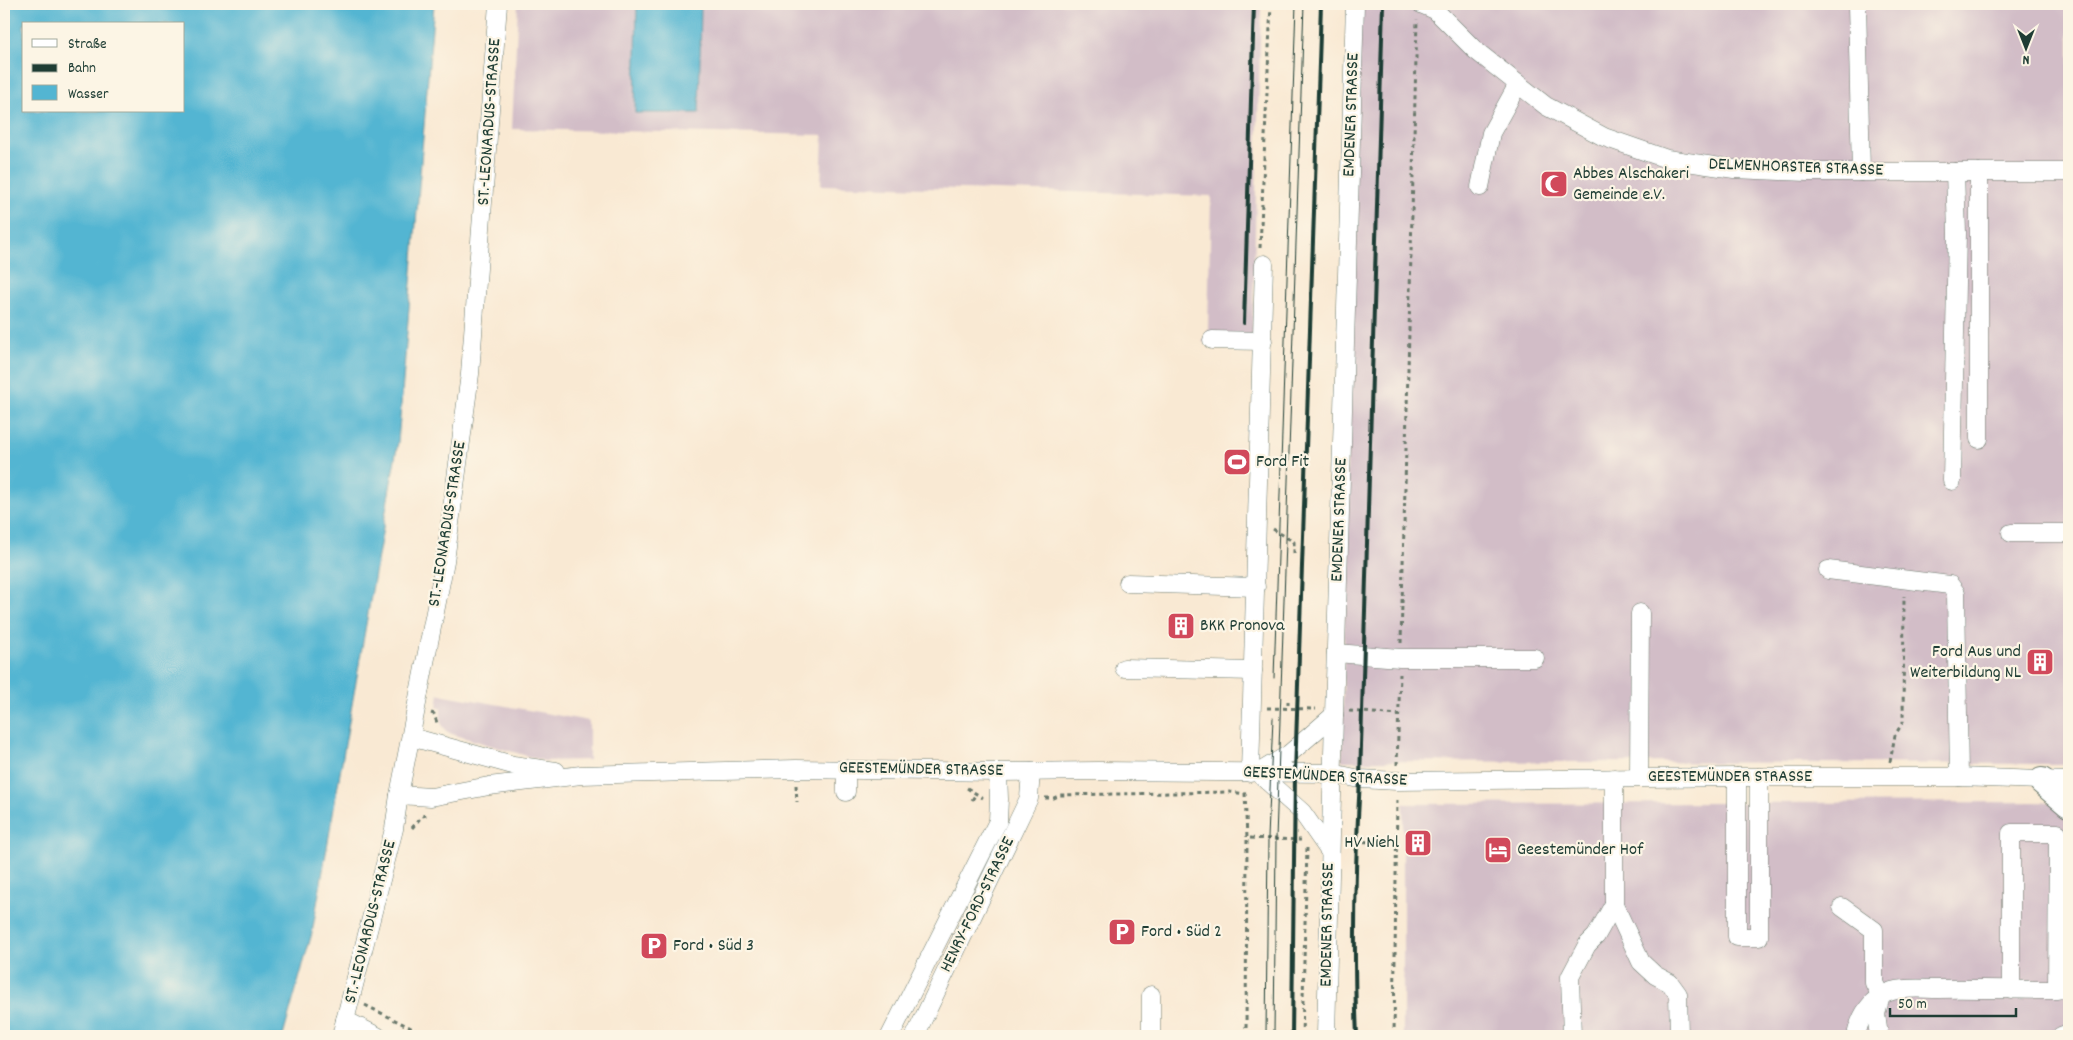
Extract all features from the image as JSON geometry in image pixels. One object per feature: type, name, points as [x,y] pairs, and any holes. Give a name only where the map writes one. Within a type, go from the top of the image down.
[{"type":"highway","points":[[2042,781],[2069,804]]},
{"type":"street","name":"ST.-LEONARDUS-STRASSE","points":[[343,1028],[394,829],[445,560],[470,374],[498,4]]},
{"type":"street","name":"EMDENER STRASSE","points":[[1326,1036],[1332,773],[1356,4]]},
{"type":"street","points":[[1857,4],[1861,172]]},
{"type":"street","name":"DELMENHORSTER STRASSE","points":[[1426,7],[1434,10],[1475,50],[1546,106],[1604,137],[1667,159],[1734,170],[2069,172]]},
{"type":"street","points":[[1480,187],[1491,132],[1518,84]]},
{"type":"street","points":[[1952,481],[1957,232],[1955,172]]},
{"type":"street","points":[[1979,172],[1979,439]]},
{"type":"street","points":[[1254,773],[1253,671],[1264,264]]},
{"type":"street","points":[[1212,340],[1263,341]]},
{"type":"street","points":[[2011,533],[2069,533]]},
{"type":"street","points":[[1828,570],[1950,585],[1956,593],[1959,777]]},
{"type":"street","points":[[1128,582],[1256,587]]},
{"type":"street","points":[[1639,778],[1640,613]]},
{"type":"street","points":[[1336,653],[1400,658],[1535,658]]},
{"type":"street","points":[[1124,668],[1253,671]]},
{"type":"street","points":[[1254,773],[1290,754],[1334,716]]},
{"type":"street","name":"GEESTEMÜNDER STRASSE","points":[[411,737],[514,765],[581,775]]},
{"type":"street","name":"GEESTEMÜNDER STRASSE","points":[[399,795],[431,798],[488,786],[581,775],[846,769],[998,772],[1332,773],[1360,780],[1397,781],[1738,777],[1959,777],[2069,781]]},
{"type":"street","points":[[846,769],[846,792]]},
{"type":"street","name":"HENRY-FORD-STRASSE","points":[[890,1036],[998,821],[998,772]]},
{"type":"street","name":"HENRY-FORD-STRASSE","points":[[915,1036],[1029,798],[1031,772]]},
{"type":"street","points":[[1254,773],[1302,812],[1330,846]]},
{"type":"street","points":[[1738,777],[1737,937],[1759,937],[1759,777]]},
{"type":"street","points":[[1614,778],[1614,904],[1642,962],[1655,975],[1670,983],[1678,994],[1679,1036]]},
{"type":"street","points":[[1856,1036],[1859,1021],[1869,1006],[1881,996],[1892,991],[1905,989],[2011,990],[2057,990],[2058,833],[2011,833],[2011,990]]},
{"type":"street","points":[[1572,1036],[1570,977],[1586,945],[1596,936],[1614,904]]},
{"type":"street","points":[[1842,907],[1874,930],[1874,983],[1881,996],[1876,1014],[1880,1035]]},
{"type":"street","points":[[1151,995],[1151,1036]]},
{"type":"street","points":[[343,1028],[377,1036]]},
{"type":"street","points":[[2061,1036],[2069,1032]]},
{"type":"path","points":[[1394,1036],[1400,658],[1426,7]]},
{"type":"path","points":[[1267,529],[1273,529],[1294,542],[1294,555]]},
{"type":"path","points":[[1890,760],[1895,735],[1903,722],[1904,579]]},
{"type":"path","points":[[1288,700],[1288,708]]},
{"type":"path","points":[[787,785],[796,784]]},
{"type":"path","points":[[966,787],[982,798],[999,799]]},
{"type":"path","points":[[1029,798],[1091,793],[1140,792],[1229,792],[1246,794],[1246,1036]]},
{"type":"path","points":[[972,800],[976,794]]},
{"type":"path","points":[[410,831],[422,816],[431,814]]},
{"type":"path","points":[[1247,838],[1307,841],[1302,1036]]},
{"type":"path","points":[[1330,846],[1396,842]]},
{"type":"path","points":[[351,998],[425,1035],[426,1029]]},
{"type":"shaded area","points":[[518,4],[1261,4],[1252,344],[1202,342],[1208,329],[1211,196],[821,185],[823,135],[512,129]]},
{"type":"shaded area","points":[[1355,4],[2069,4],[2069,764],[1342,761]]},
{"type":"shaded area","points":[[439,694],[589,721],[589,760],[544,761],[452,734],[446,731],[441,723],[441,708],[437,707]]},
{"type":"shaded area","points":[[2069,802],[2069,1036],[1403,1036],[1403,804]]},
{"type":"water","points":[[4,4],[434,4],[398,442],[312,933],[283,1036],[4,1036]]},
{"type":"water","points":[[637,4],[701,4],[699,113],[635,113]]},
{"type":"tram line","points":[[1274,678],[1296,4]]},
{"type":"tram line","points":[[1274,1036],[1276,839],[1304,4]]},
{"type":"tram line","points":[[1266,1036],[1268,838],[1273,718]]},
{"type":"railway","points":[[1244,323],[1254,4]]},
{"type":"railway","points":[[1292,1036],[1295,773],[1321,4]]},
{"type":"railway","points":[[1357,1036],[1355,972],[1356,876],[1383,4]]},
{"type":"place","name":"Abbes Alschakeri Gemeinde e.V.","points":[[1554,184]]},
{"type":"place","name":"Ford Fit","points":[[1237,462]]},
{"type":"place","name":"BKK Pronova","points":[[1181,626]]},
{"type":"place","name":"Ford Aus und Weiterbildung NL","points":[[2040,662]]},
{"type":"place","name":"HV Niehl","points":[[1418,843]]},
{"type":"place","name":"Geestemünder Hof","points":[[1498,850]]},
{"type":"place","name":"Ford • Süd 2","points":[[1122,932]]},
{"type":"place","name":"Ford • Süd 3","points":[[654,946]]}]
